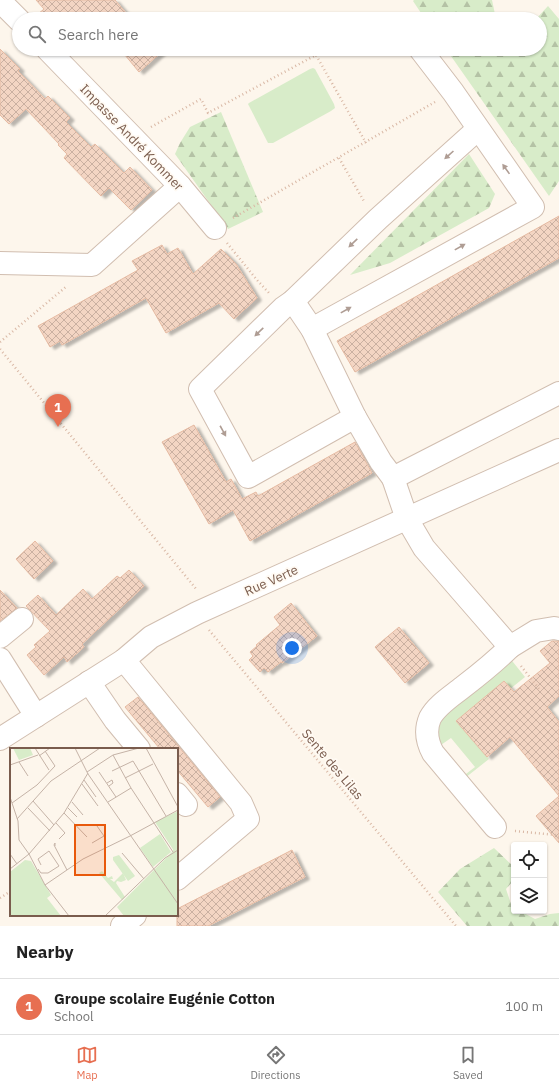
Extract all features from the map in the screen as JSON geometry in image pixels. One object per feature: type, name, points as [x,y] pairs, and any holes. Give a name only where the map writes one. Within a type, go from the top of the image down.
[{"type":"street","points":[[0,1],[12,13]]},
{"type":"street","name":"Impasse André Kommer","points":[[54,56],[180,186],[216,228]]},
{"type":"street","points":[[312,329],[533,207],[453,92],[425,56]]},
{"type":"street","points":[[355,417],[248,477],[200,389],[378,219],[478,129]]},
{"type":"street","points":[[0,263],[92,266],[180,186]]},
{"type":"street","points":[[288,305],[312,329],[355,417],[381,462],[393,478],[407,519],[424,548],[510,647]]},
{"type":"street","points":[[393,478],[559,393]]},
{"type":"street","name":"Rue Verte","points":[[0,739],[124,660],[151,637],[204,610],[559,450]]},
{"type":"street","points":[[0,637],[22,619]]},
{"type":"street","points":[[495,827],[433,753],[427,740],[427,728],[438,707],[496,661],[510,647],[536,631],[554,628],[559,629]]},
{"type":"street","points":[[0,659],[36,716]]},
{"type":"street","points":[[124,660],[241,803],[248,819],[178,878]]},
{"type":"street","points":[[89,682],[115,720],[138,748]]},
{"type":"street","points":[[122,926],[134,916]]},
{"type":"path","points":[[149,128],[201,99],[208,113],[314,56]]},
{"type":"path","points":[[317,56],[366,142]]},
{"type":"path","points":[[288,305],[257,280],[216,228],[453,92]]},
{"type":"path","points":[[339,158],[363,200]]},
{"type":"path","points":[[0,342],[67,286]]},
{"type":"path","name":"Sente des Lilas","points":[[0,349],[204,610],[214,638],[456,926]]},
{"type":"path","points":[[510,647],[512,655],[540,690]]},
{"type":"path","points":[[495,827],[499,829],[556,835],[559,838]]},
{"type":"path","points":[[0,898],[10,892]]},
{"type":"green space","points":[[492,0],[495,12],[420,12],[413,1]]},
{"type":"green space","points":[[548,6],[559,19],[559,181],[549,196],[451,56],[547,56],[547,12],[542,12]]},
{"type":"green space","points":[[313,68],[315,69],[335,108],[273,143],[268,143],[248,104]]},
{"type":"green space","points":[[221,112],[263,212],[228,229],[175,154],[190,127]]},
{"type":"green space","points":[[469,154],[495,194],[489,208],[390,263],[350,275]]},
{"type":"green space","points":[[509,657],[525,677],[510,689],[504,681],[457,722],[489,759],[465,778],[462,777],[475,767],[451,738],[438,747],[435,723]]},
{"type":"green space","points":[[494,848],[511,864],[511,883],[506,889],[511,904],[511,914],[526,914],[535,919],[550,914],[559,913],[559,926],[467,926],[438,892],[460,869]]},
{"type":"building","points":[[36,0],[115,0],[125,12],[40,12],[44,9]]},
{"type":"building","points":[[0,49],[20,69],[18,71],[45,99],[48,96],[70,118],[66,122],[91,147],[95,144],[124,173],[130,167],[152,190],[131,210],[109,188],[101,196],[64,158],[67,154],[26,109],[9,124],[0,115]]},
{"type":"building","points":[[126,56],[157,56],[139,72]]},
{"type":"building","points":[[559,216],[559,258],[355,372],[337,341]]},
{"type":"building","points":[[162,245],[167,254],[178,248],[193,274],[221,249],[236,264],[257,298],[234,319],[219,303],[166,333],[146,298],[62,345],[60,341],[50,347],[38,326],[138,270],[132,261]]},
{"type":"building","points":[[194,425],[226,482],[231,479],[242,499],[256,492],[258,496],[355,442],[372,473],[250,541],[233,510],[209,524],[162,442]]},
{"type":"building","points":[[35,541],[53,561],[34,579],[16,559]]},
{"type":"building","points":[[129,570],[144,586],[82,644],[84,647],[67,662],[64,657],[44,675],[27,655],[36,647],[34,645],[50,631],[26,606],[38,595],[56,615],[83,589],[92,599],[117,576],[120,578]]},
{"type":"building","points":[[0,590],[17,608],[0,621]]},
{"type":"building","points":[[291,603],[317,636],[268,672],[264,668],[260,672],[249,660],[253,656],[250,652],[280,625],[274,617]]},
{"type":"building","points":[[399,627],[429,663],[405,683],[375,647]]},
{"type":"building","points":[[552,641],[559,641],[559,696],[547,707],[559,722],[559,796],[510,737],[487,757],[456,721],[504,681],[514,692],[550,663],[540,651]]},
{"type":"building","points":[[138,697],[220,797],[208,807],[178,771],[178,748],[159,748],[125,707]]},
{"type":"building","points":[[559,796],[559,843],[536,816]]},
{"type":"building","points":[[292,850],[305,877],[208,926],[177,926],[178,908]]},
{"type":"place","name":"Groupe scolaire Eugénie Cotton","points":[[58,427]]}]
